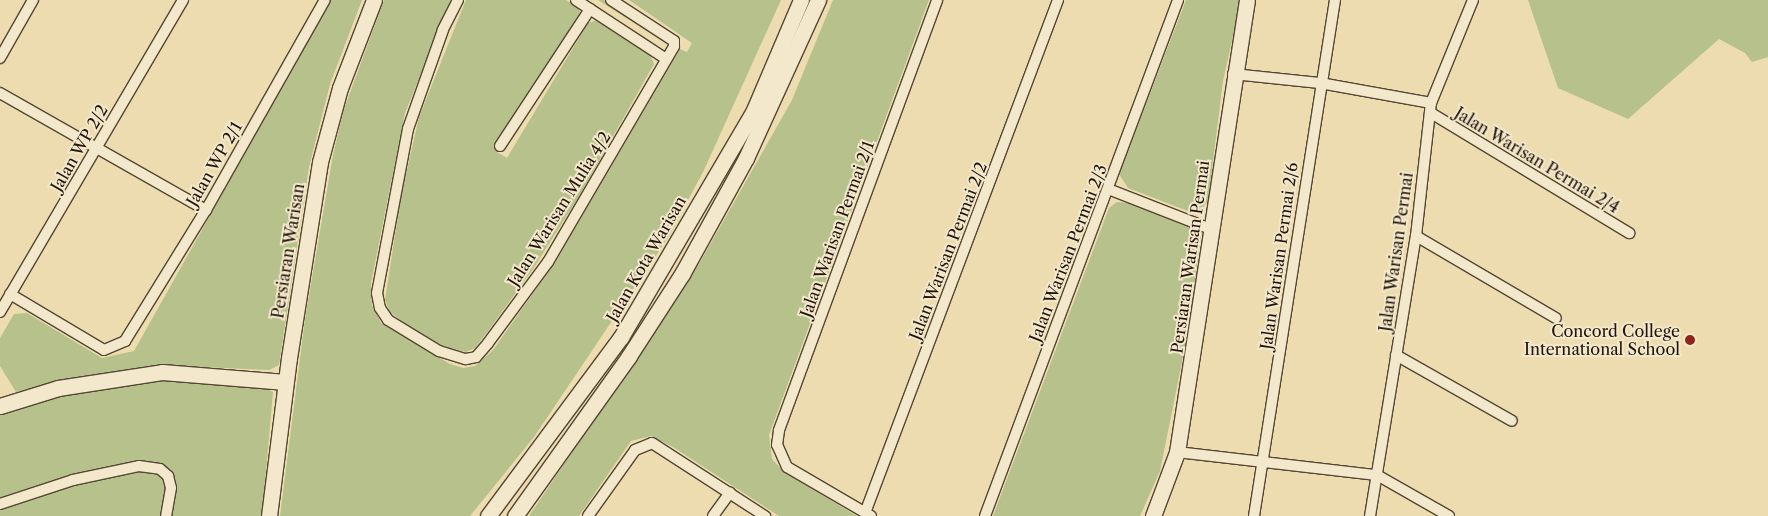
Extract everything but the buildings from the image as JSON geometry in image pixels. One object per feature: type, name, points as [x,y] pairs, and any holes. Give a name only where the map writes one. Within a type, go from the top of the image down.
[{"type":"street","points":[[0,58],[33,0]]},
{"type":"street","name":"Jalan WP 2/2","points":[[0,312],[182,0]]},
{"type":"street","name":"Jalan WP 2/1","points":[[10,294],[104,350],[126,341],[206,210],[325,0]]},
{"type":"street","name":"Persiaran Warisan","points":[[269,516],[286,382],[320,162],[340,88],[374,0]]},
{"type":"street","name":"Jalan Warisan Mulia 4/2","points":[[458,0],[437,46],[408,129],[377,293],[380,308],[388,320],[454,358],[476,357],[548,262],[666,59]]},
{"type":"street","points":[[500,146],[584,3],[666,59],[674,41],[611,0]]},
{"type":"street","name":"Jalan Kota Warisan","points":[[487,516],[621,337],[754,110],[801,0]]},
{"type":"street","points":[[515,516],[629,356],[682,274],[746,158],[818,0]]},
{"type":"street","name":"Jalan Warisan Permai 2/1","points":[[868,514],[787,467],[777,445],[778,430],[937,0]]},
{"type":"street","name":"Jalan Warisan Permai 2/2","points":[[868,514],[1058,0]]},
{"type":"street","name":"Jalan Warisan Permai 2/3","points":[[985,516],[1178,0]]},
{"type":"street","name":"Persiaran Warisan Permai","points":[[1153,516],[1177,452],[1213,230],[1233,74],[1247,0]]},
{"type":"street","name":"Jalan Warisan Permai 2/6","points":[[1254,516],[1264,462],[1320,83],[1335,0]]},
{"type":"street","name":"Jalan Warisan Permai","points":[[1370,516],[1416,236],[1431,108],[1474,0]]},
{"type":"street","points":[[1233,74],[1320,83],[1431,108]]},
{"type":"street","points":[[0,93],[206,210]]},
{"type":"street","name":"Jalan Warisan Permai 2/4","points":[[1431,108],[1629,233]]},
{"type":"street","points":[[1108,189],[1213,230]]},
{"type":"street","points":[[1416,236],[1556,318]]},
{"type":"street","points":[[1396,355],[1512,421]]},
{"type":"street","points":[[0,406],[58,388],[162,372],[286,382]]},
{"type":"street","points":[[588,516],[635,450],[652,443],[766,516]]},
{"type":"street","points":[[1177,452],[1377,476],[1449,516]]},
{"type":"street","points":[[0,504],[73,480],[139,466],[160,469],[168,476],[171,488],[166,516]]},
{"type":"street","points":[[713,516],[730,493]]},
{"type":"green space","points":[[331,0],[362,0],[330,84],[309,167],[279,365],[269,370],[162,365],[84,376],[16,392],[0,366],[0,338],[14,314],[27,313],[102,358],[134,351]]},
{"type":"green space","points":[[384,0],[451,0],[405,113],[371,283],[372,306],[381,323],[450,364],[463,368],[475,366],[493,350],[556,261],[680,49],[687,52],[692,43],[629,0],[781,0],[704,170],[669,236],[534,437],[470,516],[280,516],[305,319],[333,155],[344,109]]},
{"type":"green space","points":[[466,0],[566,0],[579,8],[580,15],[497,152],[507,158],[588,23],[598,20],[649,52],[654,64],[578,198],[533,269],[475,348],[466,352],[442,346],[403,322],[390,312],[385,300],[401,196],[419,117]]},
{"type":"green space","points":[[598,0],[604,0],[668,43],[664,42]]},
{"type":"green space","points":[[833,0],[929,0],[769,435],[772,459],[784,472],[857,516],[779,516],[673,447],[651,436],[631,441],[579,516],[529,516],[699,264],[792,100]]},
{"type":"green space","points":[[1186,0],[1241,0],[1223,81],[1208,201],[1200,211],[1193,213],[1128,188],[1119,174]]},
{"type":"green space","points":[[1528,0],[1768,0],[1768,57],[1752,62],[1745,53],[1719,39],[1628,119],[1558,88]]},
{"type":"green space","points":[[1117,202],[1128,203],[1196,229],[1201,234],[1188,332],[1160,471],[1140,516],[993,516],[1109,208]]},
{"type":"green space","points":[[159,381],[260,385],[273,392],[262,516],[0,516],[0,414],[66,393]]},
{"type":"place","name":"Concord College International School","points":[[1690,340]]}]
